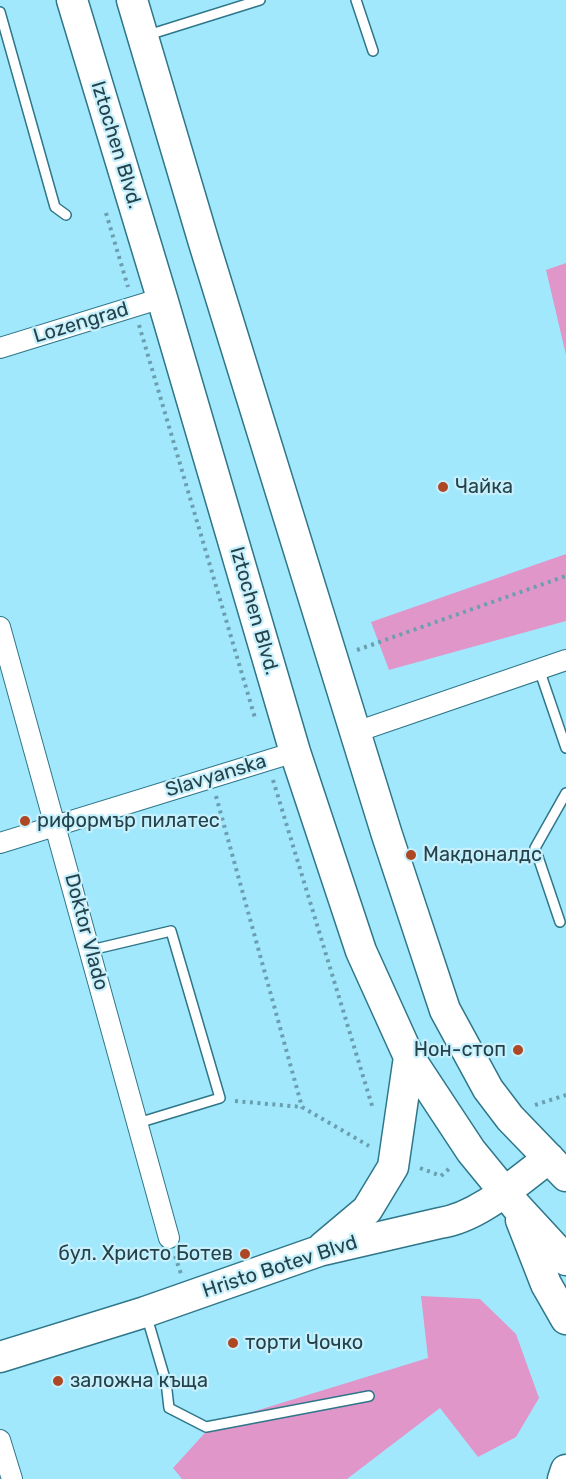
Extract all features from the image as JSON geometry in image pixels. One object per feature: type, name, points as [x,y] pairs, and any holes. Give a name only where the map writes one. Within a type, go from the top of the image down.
[{"type":"main road","name":"Iztochen Blvd.","points":[[72,0],[295,752],[361,951],[409,1058],[471,1151],[510,1199],[566,1260]]},
{"type":"main road","points":[[132,0],[207,252],[387,835],[445,1010],[488,1089],[510,1118],[560,1167]]},
{"type":"main road","points":[[319,1251],[367,1210],[393,1167],[409,1058]]},
{"type":"main road","name":"Hristo Botev Blvd","points":[[0,1357],[145,1312],[319,1251],[456,1221],[510,1199],[560,1167]]},
{"type":"main road","points":[[510,1199],[546,1284],[566,1319]]},
{"type":"main road","points":[[563,1479],[566,1470]]},
{"type":"street","name":"Lozengrad","points":[[0,348],[162,298]]},
{"type":"street","name":"Doktor Vlado","points":[[0,627],[169,1238]]},
{"type":"street","points":[[356,732],[566,660]]},
{"type":"street","name":"Slavyanska","points":[[0,843],[295,752]]},
{"type":"street","points":[[0,1440],[12,1479]]},
{"type":"lane","points":[[143,37],[260,0]]},
{"type":"lane","points":[[356,0],[373,51]]},
{"type":"lane","points":[[0,12],[55,207],[66,215]]},
{"type":"lane","points":[[539,669],[566,748]]},
{"type":"lane","points":[[560,921],[535,848],[566,793]]},
{"type":"lane","points":[[91,950],[171,931],[220,1098],[138,1123]]},
{"type":"lane","points":[[145,1312],[170,1408],[206,1427],[369,1396]]},
{"type":"path","points":[[353,652],[566,576]]},
{"type":"path","points":[[211,778],[302,1107]]},
{"type":"path","points":[[535,1105],[566,1095]]},
{"type":"path","points":[[220,1098],[246,1103],[302,1107],[374,1148]]},
{"type":"path","points":[[417,1167],[441,1176]]},
{"type":"path","points":[[169,1238],[188,1297]]},
{"type":"shaded area","points":[[566,263],[566,355],[546,270]]},
{"type":"shaded area","points":[[566,554],[566,621],[389,670],[371,622]]},
{"type":"shaded area","points":[[421,1296],[480,1299],[516,1334],[539,1398],[516,1437],[478,1457],[440,1408],[347,1479],[182,1479],[173,1468],[213,1424],[428,1358]]},
{"type":"place","name":"Чайка","points":[[443,487]]},
{"type":"place","name":"риформър пилатес","points":[[25,821]]},
{"type":"place","name":"Макдоналдс","points":[[411,855]]},
{"type":"place","name":"Нон-стоп","points":[[518,1050]]},
{"type":"place","name":"бул. Христо Ботев","points":[[245,1254]]},
{"type":"place","name":"торти Чочко","points":[[233,1343]]},
{"type":"place","name":"заложна къща","points":[[58,1381]]}]
